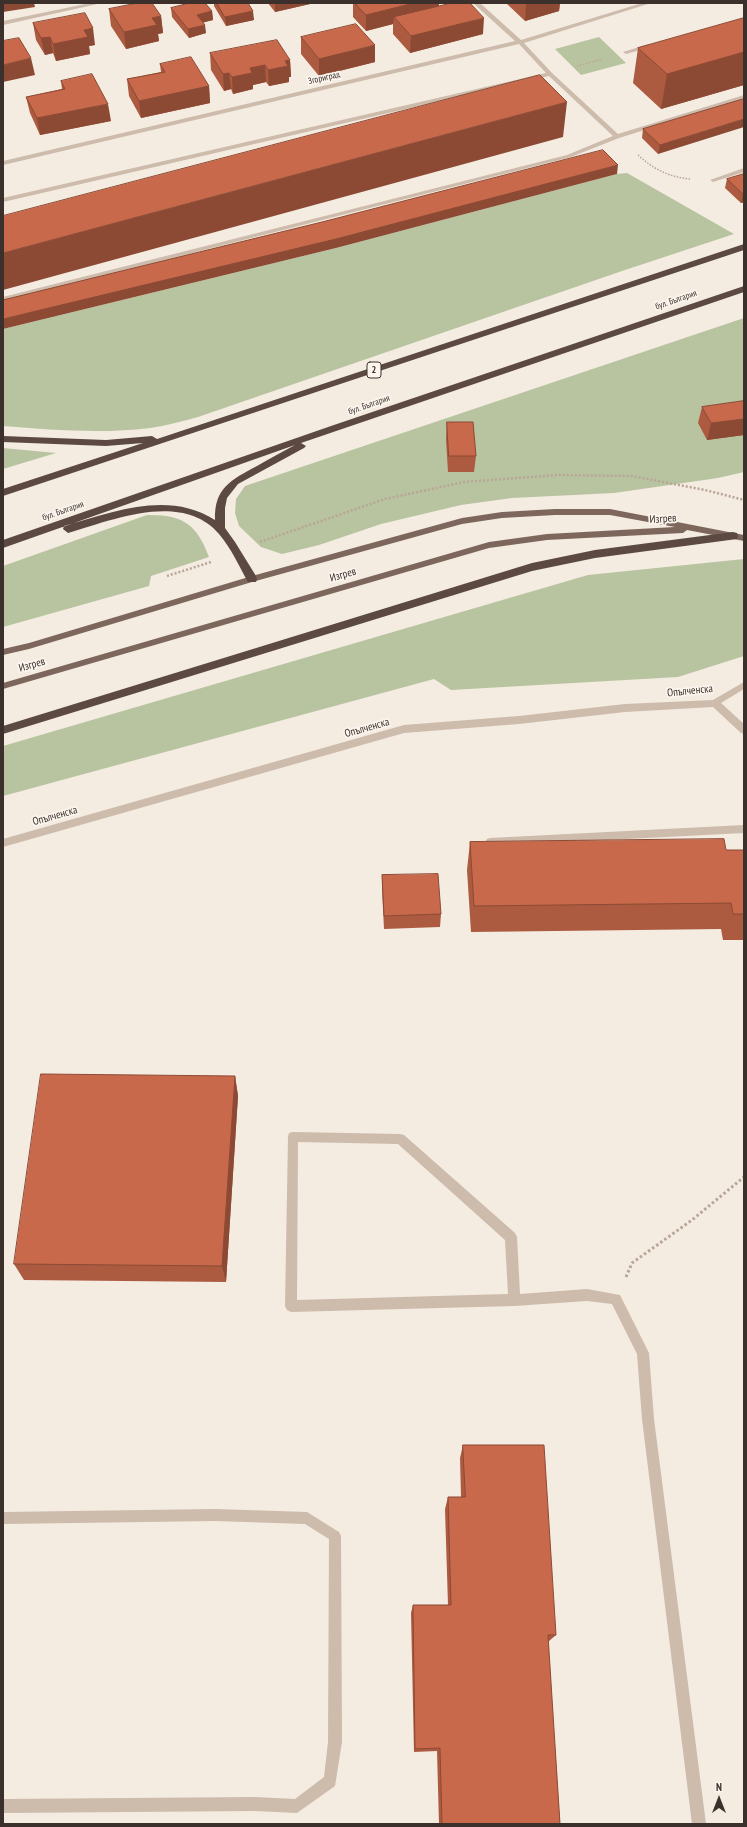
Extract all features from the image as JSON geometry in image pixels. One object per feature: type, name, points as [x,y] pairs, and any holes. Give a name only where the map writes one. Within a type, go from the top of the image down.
[{"type":"highway","name":"2","points":[[3,493],[744,247]]},
{"type":"highway","name":"бул. България","points":[[3,544],[334,428],[744,289]]},
{"type":"highway","points":[[220,528],[220,503],[227,490],[235,482],[334,428]]},
{"type":"highway","points":[[3,439],[106,443],[173,437]]},
{"type":"highway","points":[[3,544],[144,508],[180,508],[197,514],[220,528],[252,579]]},
{"type":"highway","points":[[3,730],[532,567],[595,554],[733,536]]},
{"type":"main road","name":"Изгрев","points":[[3,652],[29,646],[252,579],[462,521],[502,515],[555,512],[610,512],[744,538]]},
{"type":"main road","name":"Изгрев","points":[[3,686],[488,545],[547,537],[696,529]]},
{"type":"street","points":[[3,23],[99,3]]},
{"type":"street","points":[[476,3],[520,42],[550,74],[617,137]]},
{"type":"street","name":"Згориград","points":[[3,163],[520,42],[648,3]]},
{"type":"street","points":[[626,52],[656,44]]},
{"type":"street","points":[[3,200],[550,74]]},
{"type":"street","points":[[3,299],[569,156],[617,137],[744,98]]},
{"type":"street","points":[[713,180],[744,170]]},
{"type":"street","name":"Опълченска","points":[[3,843],[404,729],[519,720],[625,708],[715,703],[744,685]]},
{"type":"street","points":[[715,703],[744,730]]},
{"type":"street","points":[[489,842],[744,829]]},
{"type":"street","points":[[514,1300],[511,1237],[400,1139],[292,1137],[291,1306],[514,1300],[587,1295],[616,1299],[643,1353],[648,1419],[699,1824]]},
{"type":"street","points":[[3,1518],[215,1515],[307,1518],[335,1536],[335,1742],[330,1781],[297,1806],[255,1804],[3,1806]]},
{"type":"path","points":[[550,74],[626,52]]},
{"type":"path","points":[[617,137],[647,164],[665,174],[686,179],[713,180]]},
{"type":"path","points":[[616,1299],[632,1263],[692,1220],[744,1177]]},
{"type":"green space","points":[[599,37],[626,63],[581,75],[555,49]]},
{"type":"green space","points":[[627,173],[734,234],[198,417],[168,425],[114,431],[58,430],[3,426],[3,329],[336,248],[617,174]]},
{"type":"green space","points":[[744,318],[744,472],[718,478],[614,493],[512,498],[461,505],[381,524],[319,545],[282,554],[261,547],[239,526],[235,513],[236,499],[245,486]]},
{"type":"green space","points":[[3,448],[56,453],[3,469]]},
{"type":"green space","points":[[147,515],[170,516],[187,523],[199,536],[209,557],[151,576],[149,586],[3,627],[3,566]]},
{"type":"green space","points":[[744,559],[744,656],[678,677],[451,690],[434,679],[3,796],[3,746],[588,575]]},
{"type":"building","points":[[138,3],[152,3],[161,16],[152,18],[157,25],[124,32],[109,9]]},
{"type":"building","points":[[190,3],[205,3],[212,11],[197,15],[205,25],[188,29],[171,8]]},
{"type":"building","points":[[217,3],[248,3],[253,11],[225,17]]},
{"type":"building","points":[[355,3],[414,3],[366,15]]},
{"type":"building","points":[[452,3],[470,3],[484,18],[411,36],[394,17]]},
{"type":"building","points":[[85,13],[93,28],[84,30],[88,37],[53,44],[50,37],[41,38],[33,23]]},
{"type":"building","points":[[744,18],[744,52],[667,74],[638,48]]},
{"type":"building","points":[[356,24],[375,45],[319,59],[301,37]]},
{"type":"building","points":[[19,38],[31,58],[3,65],[3,41]]},
{"type":"building","points":[[277,40],[290,60],[285,61],[288,66],[268,70],[265,65],[250,68],[252,73],[232,77],[229,73],[223,74],[210,53]]},
{"type":"building","points":[[191,57],[209,86],[139,101],[127,79],[165,72],[160,64]]},
{"type":"building","points":[[92,74],[108,104],[37,118],[26,97],[65,89],[61,81]]},
{"type":"building","points":[[540,75],[567,102],[3,253],[3,216]]},
{"type":"building","points":[[744,99],[744,119],[660,145],[643,129]]},
{"type":"building","points":[[603,150],[618,165],[336,239],[3,319],[3,300],[322,222]]},
{"type":"building","points":[[744,174],[744,194],[743,194],[727,179]]},
{"type":"building","points":[[744,401],[744,419],[711,423],[702,407]]},
{"type":"building","points":[[447,422],[473,422],[476,456],[449,456]]},
{"type":"building","points":[[724,839],[726,850],[744,850],[744,914],[733,914],[731,903],[474,906],[470,842]]},
{"type":"building","points":[[438,874],[441,914],[384,916],[382,875]]},
{"type":"building","points":[[41,1074],[235,1076],[222,1266],[14,1264]]},
{"type":"building","points":[[463,1445],[544,1445],[556,1635],[548,1635],[560,1824],[442,1824],[440,1748],[415,1749],[413,1605],[451,1605],[448,1497],[465,1497]]}]
